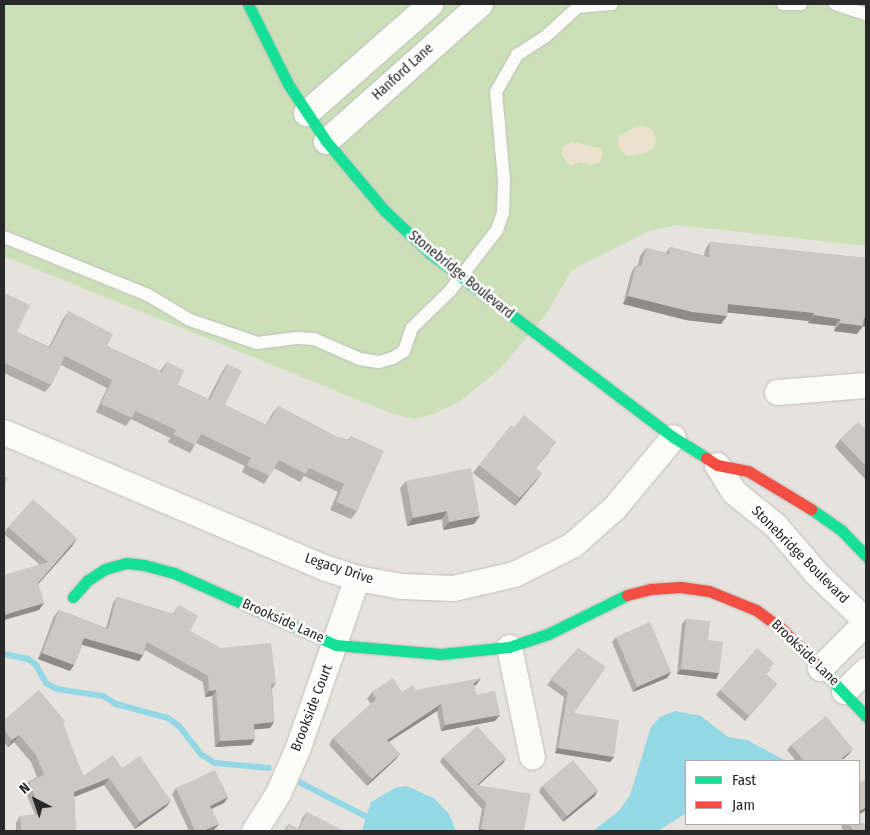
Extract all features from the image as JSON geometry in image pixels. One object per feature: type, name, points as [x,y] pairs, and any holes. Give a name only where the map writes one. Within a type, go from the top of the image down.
[{"type":"street","name":"Stonebridge Boulevard","points":[[248,4],[271,53],[306,113],[326,141],[384,211],[460,277],[672,437],[717,465],[748,471],[793,497],[842,531],[866,556]]},
{"type":"street","points":[[306,113],[430,4]]},
{"type":"street","name":"Hanford Lane","points":[[326,141],[480,4]]},
{"type":"street","points":[[777,392],[866,385]]},
{"type":"street","name":"Legacy Drive","points":[[4,432],[357,578],[401,586],[453,588],[514,574],[546,560],[595,527],[672,437]]},
{"type":"street","name":"Stonebridge Boulevard","points":[[717,465],[734,492],[774,526],[816,574],[866,622]]},
{"type":"street","name":"Brookside Lane","points":[[73,597],[88,580],[104,570],[126,563],[144,565],[174,573],[336,645],[441,654],[509,647],[578,622],[628,594],[651,589],[680,587],[709,591],[756,610],[781,628],[844,691],[866,716]]},
{"type":"street","name":"Brookside Court","points":[[254,831],[278,793],[298,747],[336,645],[357,578]]},
{"type":"street","points":[[820,668],[866,622]]},
{"type":"street","points":[[509,647],[532,757]]},
{"type":"street","points":[[844,691],[866,670]]},
{"type":"lane","points":[[4,238],[148,295],[190,320],[257,343],[297,338],[314,339],[360,360],[380,362],[404,351],[412,328],[460,277],[497,230],[503,213],[504,180],[496,92],[518,55],[546,36],[566,15],[578,7],[612,4]]},
{"type":"lane","points":[[783,4],[801,4]]},
{"type":"lane","points":[[835,4],[866,14]]},
{"type":"green space","points":[[4,4],[866,4],[866,246],[676,225],[649,231],[572,270],[545,316],[498,371],[459,402],[431,415],[415,419],[393,414],[4,256]]},
{"type":"sand","points":[[640,125],[652,129],[656,138],[654,147],[646,153],[627,156],[618,146],[619,136]]},
{"type":"sand","points":[[572,142],[600,148],[603,155],[600,162],[592,165],[579,162],[570,166],[561,154],[564,146]]},
{"type":"water","points":[[675,711],[701,716],[728,737],[747,740],[784,760],[685,760],[685,814],[658,831],[593,831],[619,811],[630,795],[651,727],[660,717]]},
{"type":"water","points":[[406,786],[434,798],[449,814],[456,831],[362,831],[371,802],[395,788]]},
{"type":"building","points":[[710,242],[866,258],[866,318],[864,318],[863,326],[840,323],[840,319],[814,315],[814,313],[728,304],[727,316],[692,312],[628,296],[636,265],[641,266],[646,248],[669,254],[670,247],[709,257]]},
{"type":"building","points":[[4,293],[30,305],[17,332],[50,348],[69,311],[113,334],[107,346],[162,372],[167,362],[184,370],[178,385],[210,400],[227,364],[242,371],[225,405],[267,425],[278,406],[337,437],[349,440],[351,436],[384,451],[357,511],[336,502],[344,484],[309,468],[306,474],[279,460],[270,476],[247,465],[251,458],[201,434],[195,445],[173,434],[176,430],[135,411],[132,418],[101,404],[112,380],[65,356],[51,385],[4,363]]},
{"type":"building","points":[[524,415],[556,442],[536,468],[542,473],[520,498],[479,465],[511,425],[514,427]]},
{"type":"building","points":[[858,422],[866,430],[866,466],[840,439]]},
{"type":"building","points":[[471,468],[480,516],[449,522],[447,511],[413,518],[406,481]]},
{"type":"building","points":[[4,476],[8,478],[4,487]]},
{"type":"building","points":[[33,499],[77,538],[38,583],[44,603],[4,615],[4,575],[48,562],[8,527]]},
{"type":"building","points":[[117,597],[174,614],[179,605],[198,616],[190,631],[221,648],[271,643],[276,683],[271,684],[274,722],[254,724],[255,739],[220,741],[216,690],[209,691],[208,676],[147,642],[143,655],[84,638],[74,665],[42,653],[59,610],[108,629]]},
{"type":"building","points":[[686,619],[710,621],[708,640],[723,642],[719,673],[681,669]]},
{"type":"building","points":[[650,622],[671,672],[637,687],[616,637]]},
{"type":"building","points":[[578,648],[606,667],[574,713],[619,720],[614,757],[558,748],[568,692],[550,679]]},
{"type":"building","points":[[757,648],[774,663],[766,674],[777,684],[749,716],[720,690]]},
{"type":"building","points":[[393,678],[402,692],[413,685],[416,690],[481,678],[474,683],[476,695],[495,691],[500,715],[445,725],[441,704],[387,740],[400,754],[372,779],[333,738],[376,699],[372,692]]},
{"type":"building","points":[[39,690],[65,721],[63,723],[83,776],[113,755],[122,768],[140,756],[171,801],[140,822],[109,778],[74,792],[76,831],[21,831],[20,816],[42,815],[29,781],[44,775],[36,755],[19,735],[12,740],[4,730],[4,720]]},
{"type":"building","points":[[826,716],[853,749],[842,758],[843,760],[803,760],[791,745]]},
{"type":"building","points":[[477,726],[506,758],[477,785],[531,794],[524,831],[481,829],[486,803],[443,757]]},
{"type":"building","points":[[573,760],[598,790],[567,816],[542,786]]},
{"type":"building","points":[[215,770],[228,797],[210,806],[219,824],[203,831],[195,831],[176,788]]},
{"type":"building","points":[[866,779],[866,807],[860,810],[860,782]]},
{"type":"building","points":[[307,812],[342,830],[286,831],[289,824],[299,829]]},
{"type":"building","points":[[860,822],[866,824],[866,831],[854,831],[850,825],[860,825]]},
{"type":"waterway","points":[[4,654],[28,659],[36,665],[46,683],[57,689],[103,696],[116,704],[168,718],[179,726],[202,755],[215,763],[269,768]]},
{"type":"waterway","points":[[301,783],[367,817]]},
{"type":"traffic: fast","points":[[248,4],[288,84],[326,141],[385,211],[431,254],[673,437],[706,458]]},
{"type":"traffic: fast","points":[[811,509],[842,531],[866,556]]},
{"type":"traffic: fast","points":[[73,597],[88,580],[105,569],[126,563],[144,565],[174,573],[336,645],[441,654],[509,647],[548,634],[627,595]]},
{"type":"traffic: fast","points":[[822,670],[866,716]]},
{"type":"traffic: jam","points":[[706,458],[717,465],[748,471],[811,509]]},
{"type":"traffic: jam","points":[[627,595],[651,589],[680,587],[709,591],[756,610],[781,628],[822,670]]}]
